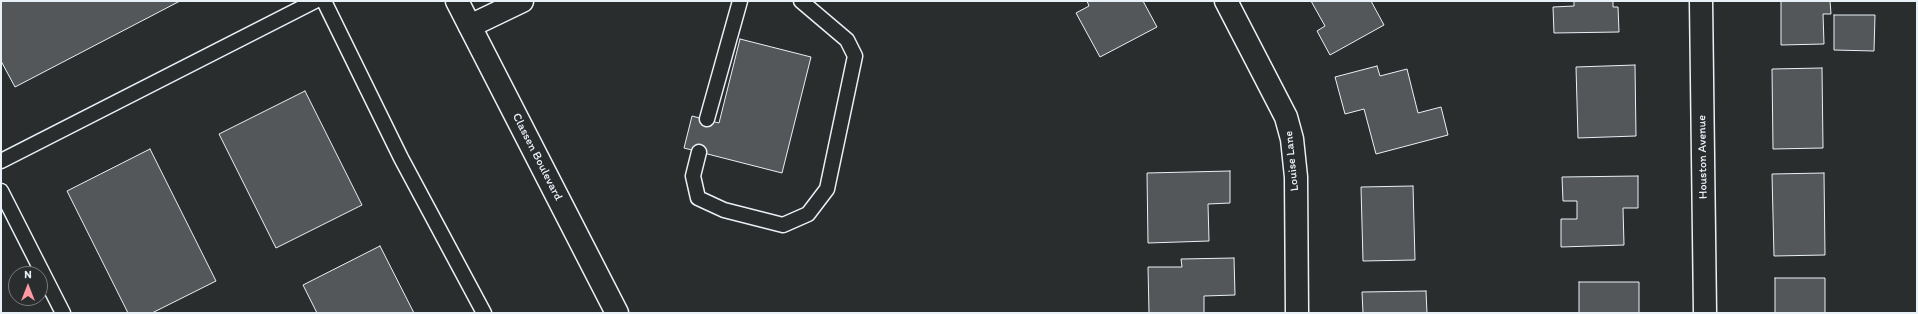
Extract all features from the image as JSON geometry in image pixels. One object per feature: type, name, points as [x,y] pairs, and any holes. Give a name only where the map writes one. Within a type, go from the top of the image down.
[{"type":"street","name":"Classen Boulevard","points":[[457,1],[617,313]]},
{"type":"street","points":[[470,26],[522,1]]},
{"type":"street","name":"Louise Lane","points":[[1226,1],[1276,96],[1286,117],[1292,138],[1296,178],[1297,313]]},
{"type":"street","name":"Houston Avenue","points":[[1701,1],[1705,313]]},
{"type":"lane","points":[[1,161],[315,1]]},
{"type":"lane","points":[[324,1],[401,158],[484,313]]},
{"type":"lane","points":[[707,120],[740,1]]},
{"type":"lane","points":[[699,152],[693,176],[698,198],[724,210],[783,225],[808,214],[827,189],[855,56],[847,40],[801,1]]},
{"type":"lane","points":[[1,191],[63,313]]},
{"type":"building","points":[[1,1],[180,1],[15,87],[1,61]]},
{"type":"building","points":[[1087,1],[1143,1],[1157,27],[1100,57],[1076,13],[1089,6]]},
{"type":"building","points":[[1311,1],[1371,1],[1384,25],[1330,55],[1317,31],[1325,26]]},
{"type":"building","points":[[1574,1],[1613,1],[1613,7],[1618,7],[1619,32],[1554,33],[1553,7],[1574,6]]},
{"type":"building","points":[[1781,1],[1830,1],[1831,14],[1823,14],[1824,44],[1781,45]]},
{"type":"building","points":[[1834,15],[1875,15],[1874,51],[1834,50]]},
{"type":"building","points":[[740,39],[811,57],[782,173],[684,148],[692,116],[719,123]]},
{"type":"building","points":[[1635,65],[1636,136],[1578,138],[1576,67]]},
{"type":"building","points":[[1377,66],[1380,76],[1407,69],[1418,113],[1441,107],[1448,135],[1376,154],[1364,109],[1345,114],[1335,77]]},
{"type":"building","points":[[1822,68],[1823,148],[1773,149],[1772,69]]},
{"type":"building","points":[[305,91],[362,205],[276,248],[219,134]]},
{"type":"building","points":[[150,149],[216,281],[152,313],[128,313],[67,191]]},
{"type":"building","points":[[1230,171],[1230,203],[1208,204],[1209,241],[1148,243],[1147,173]]},
{"type":"building","points":[[1824,173],[1825,255],[1774,256],[1772,174]]},
{"type":"building","points":[[1638,176],[1638,208],[1623,208],[1624,245],[1561,247],[1561,219],[1577,219],[1577,201],[1563,201],[1562,177]]},
{"type":"building","points":[[1413,186],[1415,260],[1363,261],[1361,187]]},
{"type":"building","points":[[380,246],[414,313],[317,313],[303,285]]},
{"type":"building","points":[[1234,258],[1235,295],[1204,296],[1204,313],[1149,313],[1148,267],[1182,267],[1181,259]]},
{"type":"building","points":[[1775,278],[1825,278],[1825,313],[1775,313]]},
{"type":"building","points":[[1579,282],[1639,282],[1639,313],[1579,313]]},
{"type":"building","points":[[1426,291],[1427,313],[1363,313],[1362,292]]}]
